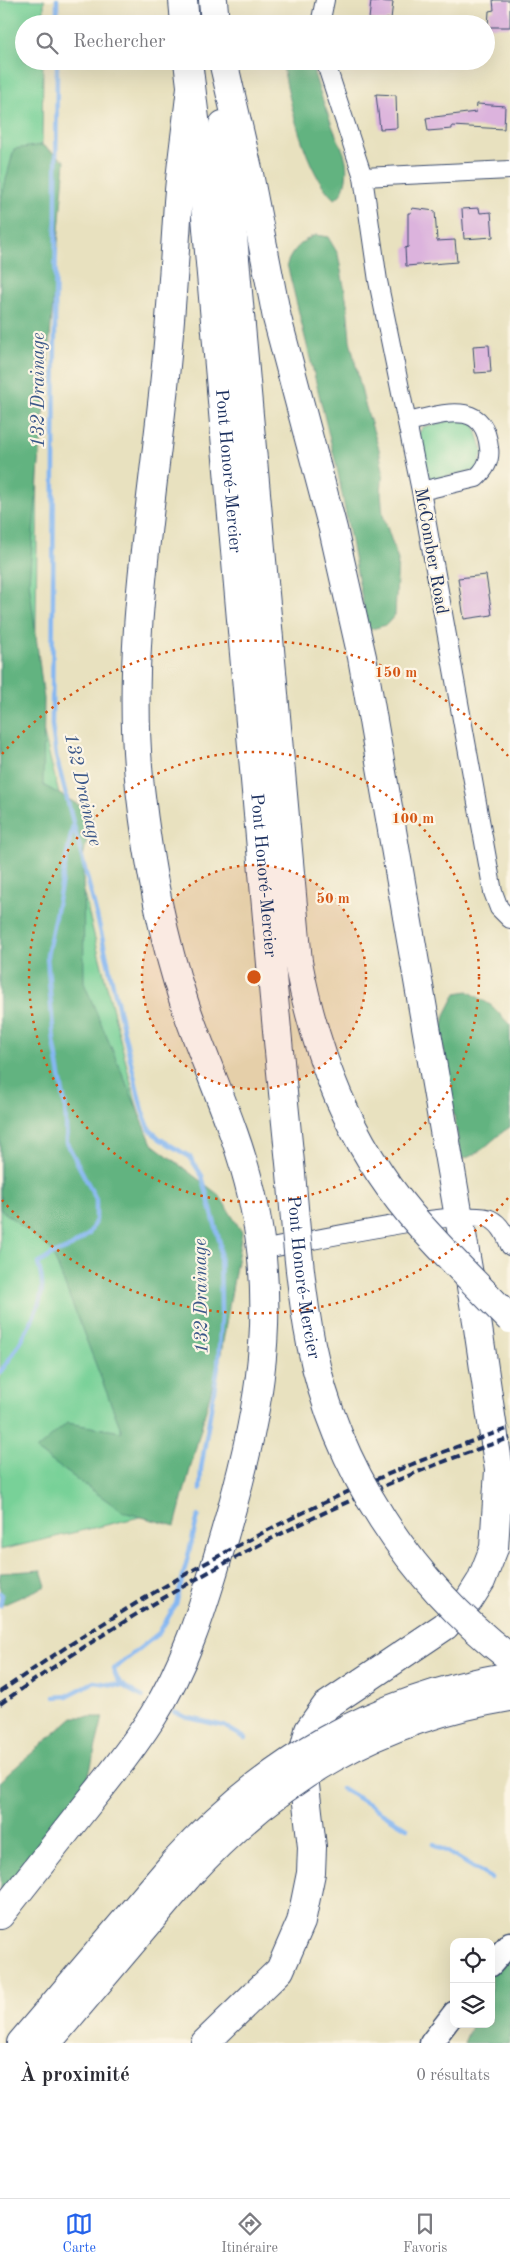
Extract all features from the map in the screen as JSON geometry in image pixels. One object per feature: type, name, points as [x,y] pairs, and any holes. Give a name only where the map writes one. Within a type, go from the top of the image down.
[{"type":"highway","points":[[182,0],[184,15]]},
{"type":"highway","points":[[213,0],[214,15]]},
{"type":"highway","name":"Pont Honoré-Mercier","points":[[219,70],[298,962],[321,1056],[347,1117],[376,1168],[411,1215],[510,1319]]},
{"type":"highway","points":[[205,2043],[280,1970],[295,1938],[308,1889],[312,1847],[302,1759],[304,1742],[315,1718],[326,1706],[445,1626],[473,1594],[488,1565],[494,1548],[499,1470],[458,1217],[362,657],[333,529],[277,318],[248,169],[225,70]]},
{"type":"highway","points":[[0,1915],[114,1771],[142,1734],[163,1700],[202,1608],[224,1536],[256,1409],[264,1352],[265,1286],[253,1202],[242,1160],[184,1002],[168,942],[147,830],[138,756],[136,694],[140,590],[164,384],[190,74]]},
{"type":"highway","name":"Pont Honoré-Mercier","points":[[190,74],[204,194],[271,964],[303,1290],[312,1345],[327,1401],[347,1454],[393,1537],[444,1599],[510,1658]]},
{"type":"highway","points":[[47,2043],[181,1869],[206,1828],[238,1800],[282,1766],[330,1737],[380,1713],[454,1687],[510,1676]]},
{"type":"highway","points":[[21,2043],[181,1869],[224,1839],[261,1806],[297,1780],[338,1754],[397,1727],[439,1712],[510,1697]]},
{"type":"street","points":[[322,15],[325,0]]},
{"type":"street","name":"McComber Road","points":[[328,70],[363,177],[378,281],[421,491],[493,892],[499,908],[510,920]]},
{"type":"street","points":[[363,177],[510,170]]},
{"type":"street","points":[[407,422],[452,413],[466,414],[477,418],[482,424],[488,441],[489,459],[476,478],[421,491]]},
{"type":"street","points":[[261,1250],[422,1221],[474,1216],[490,1219],[503,1230],[510,1246]]},
{"type":"street","points":[[495,1961],[510,1944]]},
{"type":"street","points":[[431,2043],[450,2018]]},
{"type":"green space","points":[[0,0],[44,0],[44,15],[15,15],[15,70],[43,70],[35,698],[149,1155],[161,1512],[0,1550]]},
{"type":"green space","points":[[284,70],[313,70],[346,161],[347,171],[344,188],[338,197],[334,199],[315,172],[307,154],[289,95]]},
{"type":"green space","points":[[42,145],[65,161],[29,581],[44,699],[43,785],[93,813],[83,857],[84,983],[152,1144],[219,1195],[242,1232],[221,1353],[175,1526],[123,1512],[36,1450],[67,1423],[122,1432],[51,1249],[0,1209],[0,203],[14,149]]},
{"type":"green space","points":[[316,235],[328,237],[338,254],[347,303],[350,340],[383,471],[381,492],[383,515],[398,560],[395,615],[386,625],[368,630],[337,468],[287,264],[298,246]]},
{"type":"green space","points":[[457,419],[474,424],[483,451],[477,470],[432,479],[427,473],[418,435],[423,427]]},
{"type":"green space","points":[[468,991],[492,1006],[510,1025],[510,1127],[475,1154],[461,1159],[441,1033],[445,1015],[456,993]]},
{"type":"green space","points":[[41,1570],[46,1586],[0,1606],[0,1573]]},
{"type":"green space","points":[[73,1717],[103,1717],[80,1811],[0,1894],[0,1781]]},
{"type":"green space","points":[[510,1958],[510,2043],[464,2043],[470,2028],[495,2028],[495,1971]]},
{"type":"building","points":[[493,0],[510,0],[510,27],[495,27],[495,15],[489,15],[489,11],[494,10]]},
{"type":"building","points":[[371,1],[393,2],[391,15],[369,15]]},
{"type":"building","points":[[376,94],[396,95],[397,128],[380,129]]},
{"type":"building","points":[[477,104],[505,106],[504,129],[452,126],[452,129],[428,131],[426,118],[476,112]]},
{"type":"building","points":[[412,208],[435,211],[437,241],[455,240],[457,262],[406,266],[405,248],[408,247],[408,213],[411,213]]},
{"type":"building","points":[[479,208],[480,213],[491,212],[493,237],[464,239],[462,209]]},
{"type":"building","points":[[489,345],[491,372],[475,373],[473,346]]},
{"type":"building","points":[[486,575],[492,615],[464,619],[458,578]]},
{"type":"waterway","name":"132 Drainage","points":[[57,0],[57,15]]},
{"type":"waterway","name":"132 Drainage","points":[[57,70],[52,725],[56,756],[99,924],[142,1110],[150,1130],[160,1139],[190,1157],[202,1176],[220,1243],[221,1315],[218,1366],[201,1469],[200,1489]]},
{"type":"waterway","points":[[0,1372],[27,1330],[38,1305],[42,1284],[38,1264],[53,1254],[71,1247],[89,1234],[96,1220],[96,1199],[67,1143],[65,1105],[54,1041],[47,956],[73,825]]},
{"type":"waterway","name":"132 Drainage","points":[[143,1697],[121,1683],[115,1675],[114,1669],[159,1633],[176,1604],[198,1516]]},
{"type":"waterway","points":[[0,1593],[2,1595],[0,1606]]},
{"type":"waterway","points":[[55,1697],[67,1696],[94,1682],[122,1686]]},
{"type":"waterway","name":"132 Drainage","points":[[174,1712],[185,1717],[224,1726],[245,1738]]},
{"type":"waterway","name":"132 Drainage","points":[[342,1788],[407,1828]]},
{"type":"waterway","name":"132 Drainage","points":[[434,1844],[491,1878]]},
{"type":"railway","points":[[0,1692],[120,1613],[182,1576],[246,1542],[310,1509],[376,1480],[442,1452],[510,1428]]},
{"type":"railway","points":[[0,1704],[120,1624],[245,1552],[375,1490],[442,1462],[510,1438]]}]
